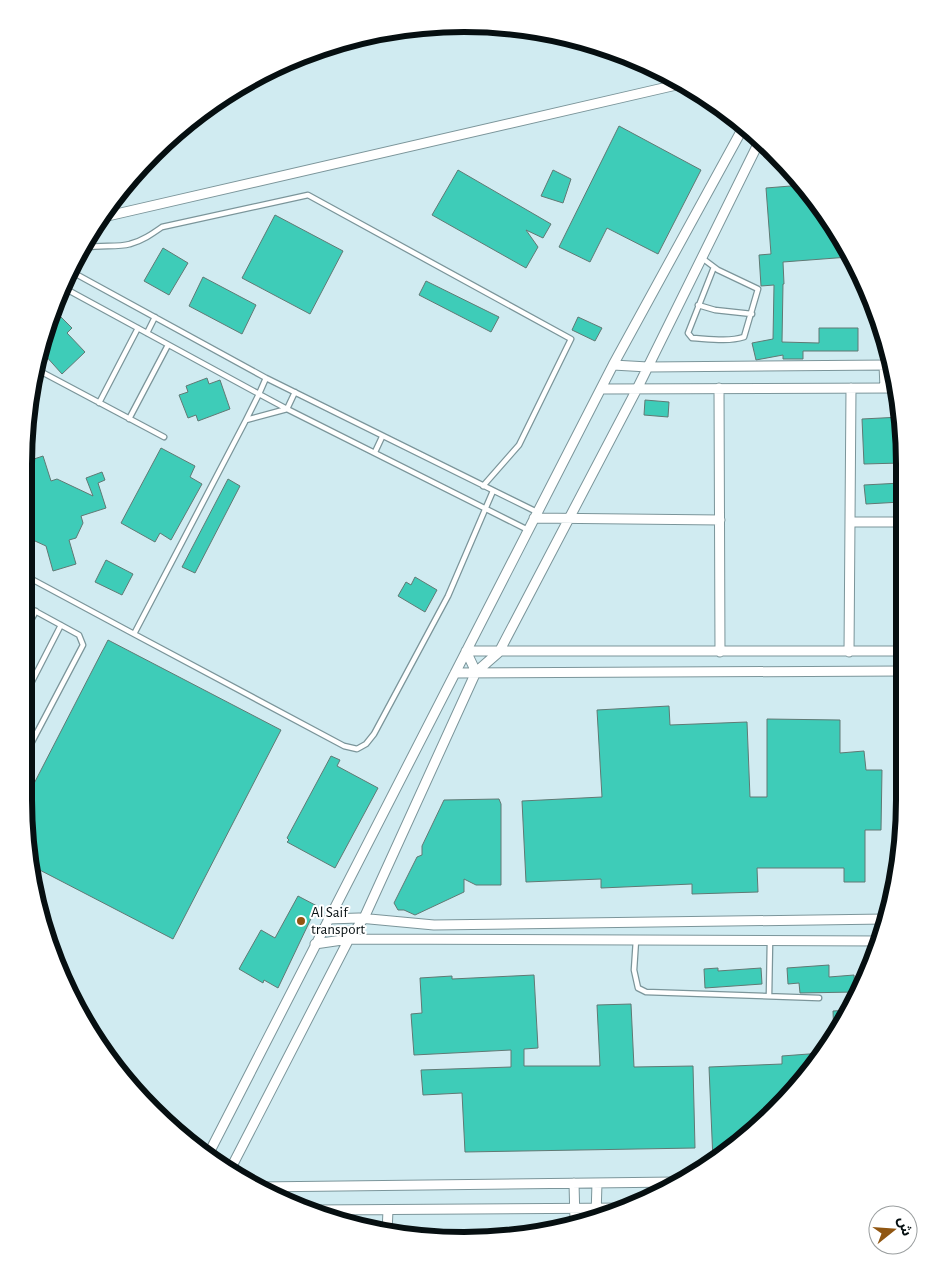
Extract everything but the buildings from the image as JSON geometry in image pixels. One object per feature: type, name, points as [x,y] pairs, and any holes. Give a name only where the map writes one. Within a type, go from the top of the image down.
[{"type":"street","points":[[112,215],[672,86]]},
{"type":"street","points":[[211,1151],[600,389],[740,133]]},
{"type":"street","points":[[232,1165],[349,939],[364,918],[476,672],[499,652],[638,388],[756,147]]},
{"type":"street","points":[[613,365],[884,365]]},
{"type":"street","points":[[885,388],[886,376]]},
{"type":"street","points":[[719,388],[720,652]]},
{"type":"street","points":[[849,652],[852,388]]},
{"type":"street","points":[[600,389],[888,388]]},
{"type":"street","points":[[536,515],[569,518],[720,520]]},
{"type":"street","points":[[850,522],[896,522]]},
{"type":"street","points":[[466,651],[896,652]]},
{"type":"street","points":[[466,651],[476,672]]},
{"type":"street","points":[[455,672],[896,671]]},
{"type":"street","points":[[328,920],[364,918],[434,924],[879,919]]},
{"type":"street","points":[[315,944],[349,939],[873,941]]},
{"type":"street","points":[[271,1187],[666,1182]]},
{"type":"street","points":[[574,1183],[575,1218]]},
{"type":"street","points":[[334,1213],[388,1210],[575,1209],[596,1212],[597,1183]]},
{"type":"street","points":[[387,1225],[388,1210]]},
{"type":"lane","points":[[91,247],[129,244],[145,238],[162,227],[308,195],[571,339],[519,445],[483,486]]},
{"type":"lane","points":[[702,258],[714,267],[758,290],[744,337],[732,339],[692,338],[688,329],[714,267]]},
{"type":"lane","points":[[76,274],[266,378],[494,491],[536,515]]},
{"type":"lane","points":[[69,291],[287,409],[376,452],[528,530]]},
{"type":"lane","points":[[698,305],[715,310],[752,314]]},
{"type":"lane","points":[[148,333],[155,318]]},
{"type":"lane","points":[[99,403],[138,328]]},
{"type":"lane","points":[[129,419],[168,344]]},
{"type":"lane","points":[[43,373],[164,437]]},
{"type":"lane","points":[[134,634],[266,378]]},
{"type":"lane","points":[[246,420],[287,409],[295,392]]},
{"type":"lane","points":[[376,452],[382,437]]},
{"type":"lane","points":[[32,579],[276,712],[344,746],[356,749],[366,744],[374,734],[443,604],[485,507],[494,491]]},
{"type":"lane","points":[[32,609],[79,635],[83,645],[32,742]]},
{"type":"lane","points":[[32,618],[36,611]]},
{"type":"lane","points":[[32,681],[61,625]]},
{"type":"lane","points":[[636,940],[635,980],[638,988],[646,992],[819,998]]},
{"type":"lane","points":[[769,996],[770,940]]},
{"type":"place","name":"Al Saif transport","points":[[301,921]]}]
